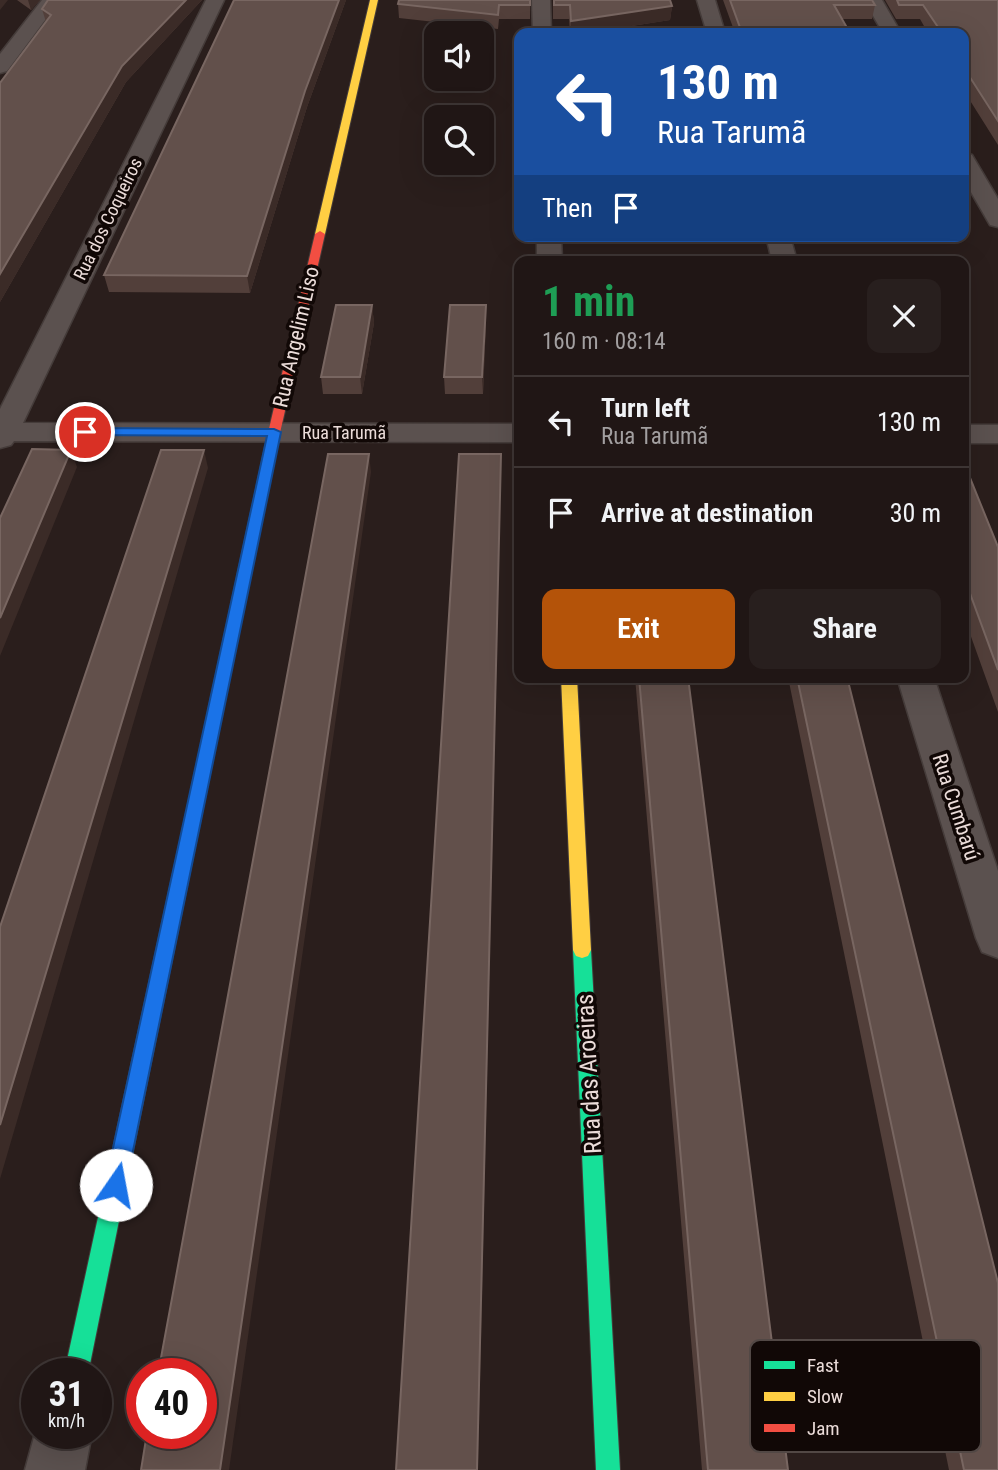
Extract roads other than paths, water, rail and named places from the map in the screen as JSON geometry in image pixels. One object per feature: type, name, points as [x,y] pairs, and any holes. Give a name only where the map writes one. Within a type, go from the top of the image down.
[{"type":"street","points":[[0,67],[51,0]]},
{"type":"street","name":"Rua dos Coqueiros","points":[[1,434],[215,0]]},
{"type":"street","name":"Rua Angelim Liso","points":[[79,1358],[274,432],[374,0]]},
{"type":"street","points":[[541,0],[542,28]]},
{"type":"street","points":[[706,0],[714,28]]},
{"type":"street","points":[[873,0],[889,28]]},
{"type":"street","points":[[969,169],[998,220]]},
{"type":"street","name":"Rua Tarumã","points":[[1,434],[514,433]]},
{"type":"street","points":[[969,434],[998,434]]},
{"type":"street","name":"Rua das Aroeiras","points":[[569,683],[608,1470]]},
{"type":"street","name":"Rua Cumbarú","points":[[917,683],[998,938]]},
{"type":"street","points":[[55,1470],[60,1449]]}]
